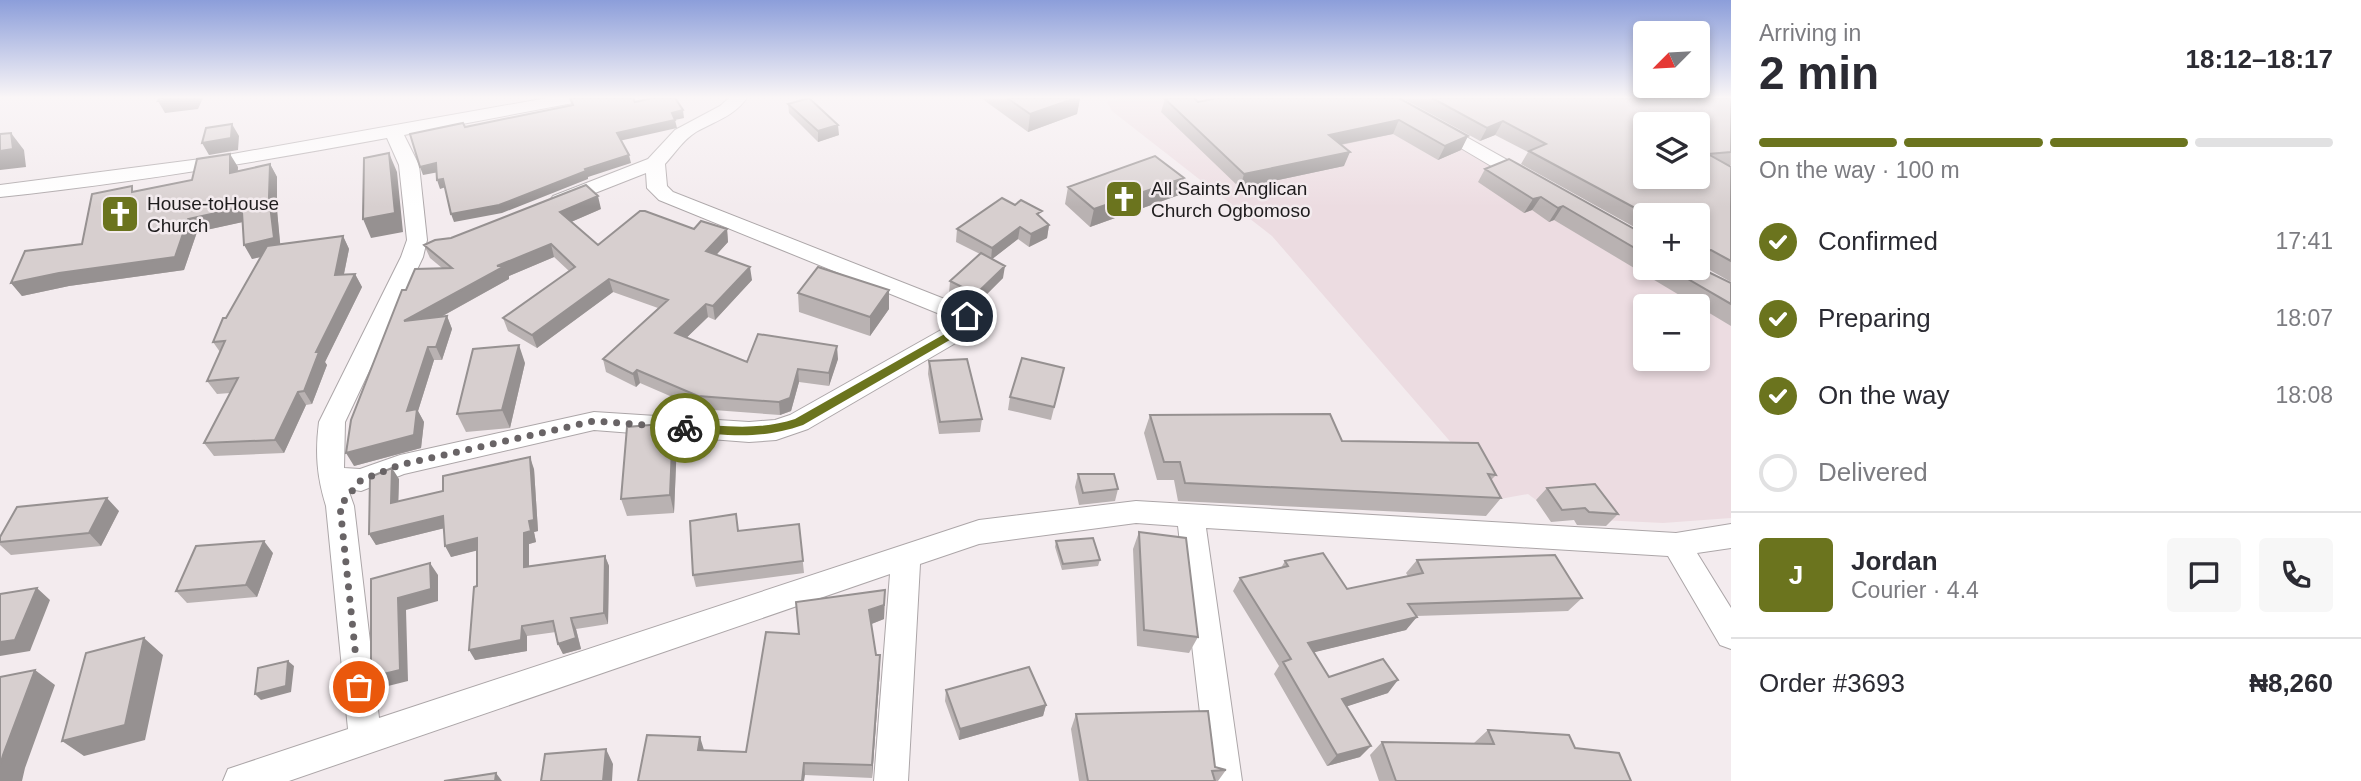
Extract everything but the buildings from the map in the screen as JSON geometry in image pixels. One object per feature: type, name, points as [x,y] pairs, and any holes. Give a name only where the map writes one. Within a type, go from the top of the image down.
[{"type":"street","points":[[0,191],[115,177],[378,134]]},
{"type":"street","points":[[365,739],[340,506],[330,477],[327,452],[332,422],[412,257],[427,241],[409,165],[394,134]]},
{"type":"street","points":[[544,207],[655,163],[681,134]]},
{"type":"street","points":[[1449,134],[1540,186]]},
{"type":"street","points":[[330,477],[361,480],[400,465],[594,421],[749,432],[776,430],[799,422],[970,324],[967,316],[953,310],[666,196],[657,188],[655,163]]},
{"type":"street","points":[[340,506],[361,480]]},
{"type":"street","points":[[240,781],[979,532],[1136,512],[1676,545],[1731,536]]},
{"type":"street","points":[[1191,516],[1225,781]]},
{"type":"street","points":[[1676,545],[1731,635]]},
{"type":"street","points":[[891,781],[906,557]]},
{"type":"shaded area","points":[[1142,134],[1440,134],[1530,188],[1633,260],[1633,280],[1673,280],[1705,294],[1633,294],[1633,371],[1710,371],[1710,296],[1731,305],[1731,518],[1663,523],[1560,518],[1528,494],[1500,499],[1272,236]]},
{"type":"way so far","points":[[359,687],[340,506],[361,480],[400,465],[594,421],[685,428]]},
{"type":"place","name":"All Saints Anglican Church Ogbomoso","points":[[1124,199]]},
{"type":"place","name":"House-toHouse Church","points":[[120,214]]},
{"type":"route","points":[[685,428],[749,432],[776,430],[799,422],[970,324],[967,316]]}]
